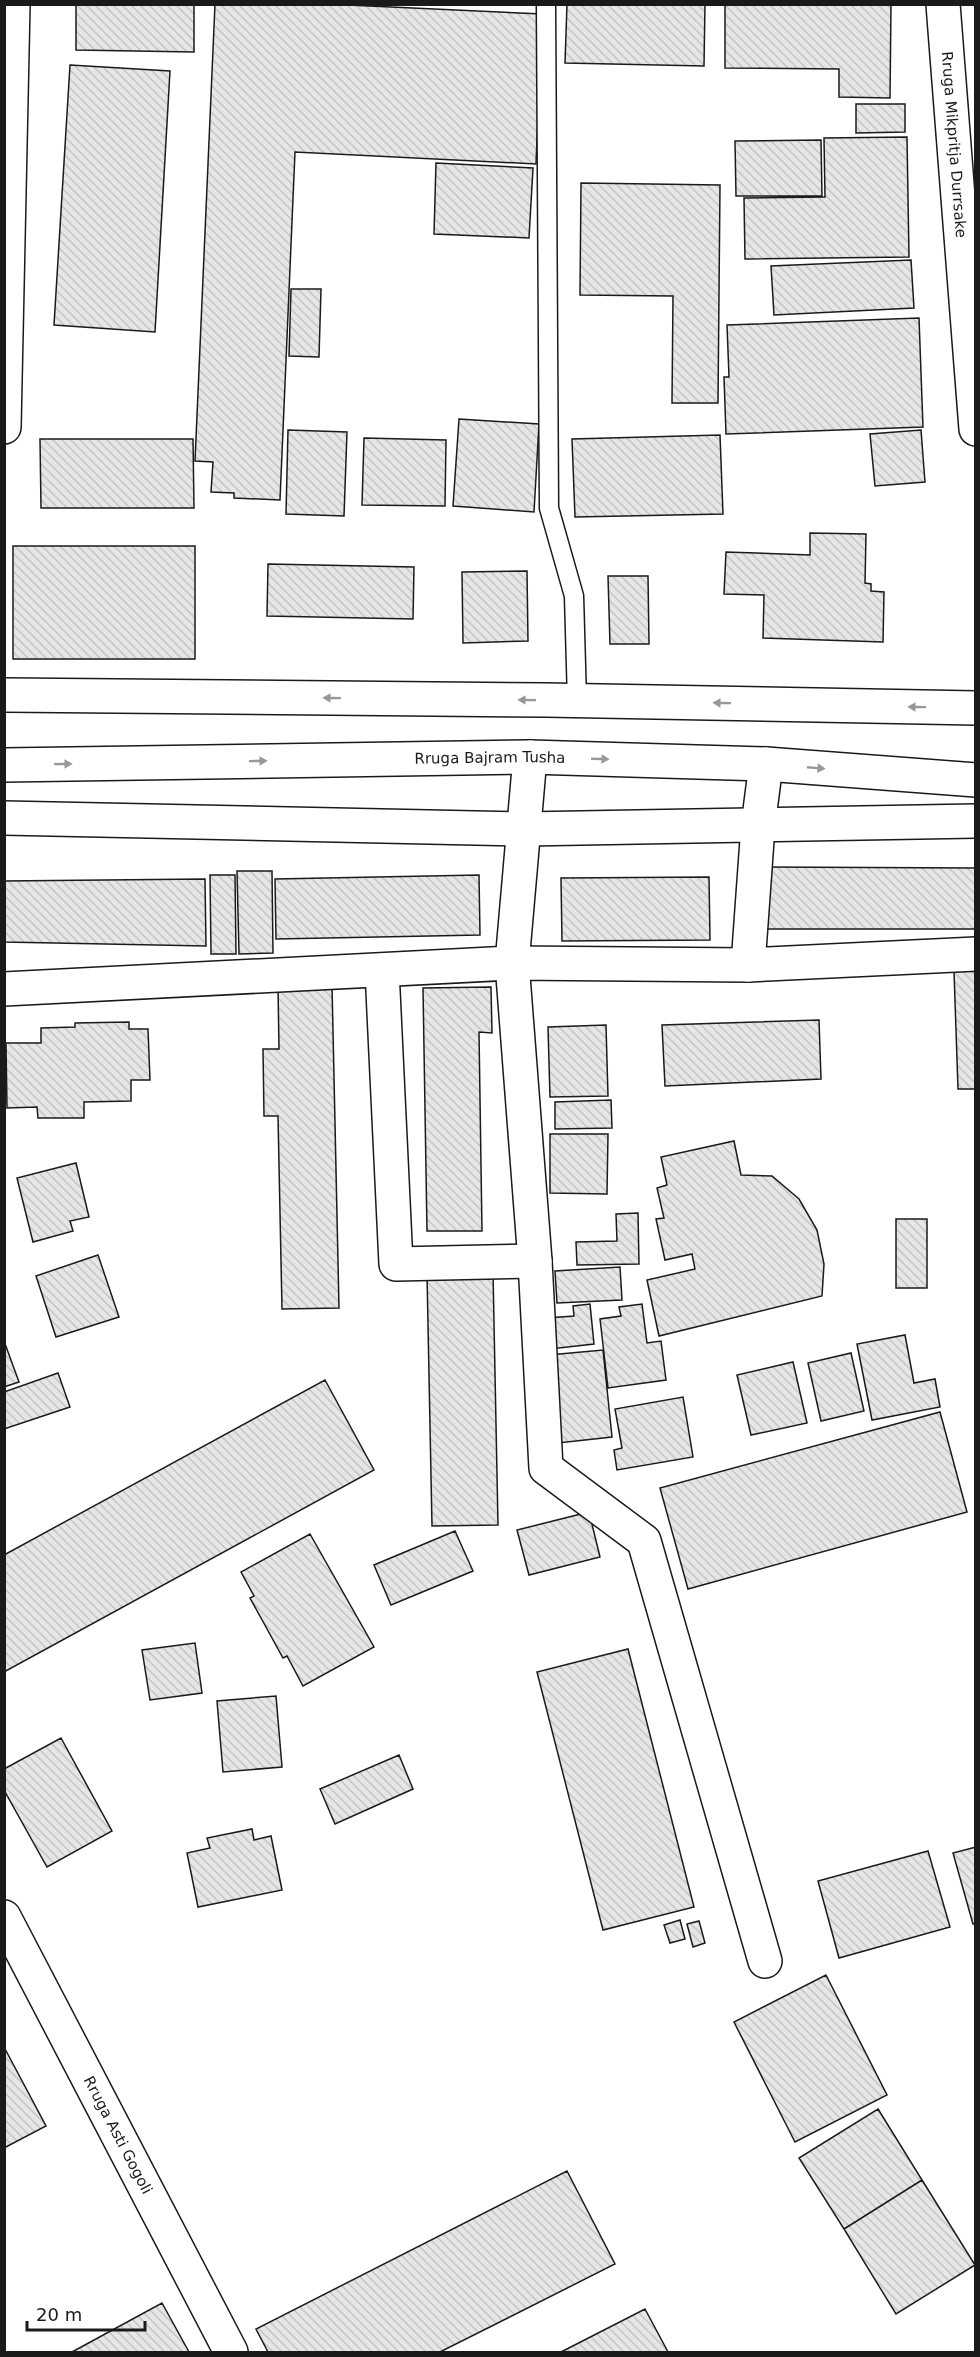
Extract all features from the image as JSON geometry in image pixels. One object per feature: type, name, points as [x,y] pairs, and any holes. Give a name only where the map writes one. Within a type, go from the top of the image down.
[{"type":"street","points":[[4,427],[13,4]]},
{"type":"street","name":"Rruga Mikpritja Durrsake","points":[[943,4],[975,429]]},
{"type":"street","points":[[4,695],[975,708]]},
{"type":"street","points":[[530,757],[512,963],[535,1261],[546,1468],[644,1541],[765,1961]]},
{"type":"street","name":"Rruga Bajram Tusha","points":[[4,765],[530,757],[766,764],[975,780]]},
{"type":"street","points":[[748,966],[758,826],[766,764]]},
{"type":"street","points":[[4,818],[525,829],[975,821]]},
{"type":"street","points":[[4,989],[512,963],[748,966],[975,954]]},
{"type":"street","points":[[382,970],[396,1264],[535,1261]]},
{"type":"street","name":"Rruga Asti Gogoli","points":[[4,1917],[231,2352]]},
{"type":"lane","points":[[546,4],[549,508],[574,596],[578,701]]},
{"type":"building","points":[[76,4],[194,4],[194,52],[76,50]]},
{"type":"building","points":[[215,4],[326,4],[542,14],[536,164],[295,152],[280,500],[234,498],[234,493],[211,492],[213,462],[195,461]]},
{"type":"building","points":[[567,4],[705,4],[704,66],[565,63]]},
{"type":"building","points":[[725,4],[891,5],[890,98],[839,97],[839,69],[725,68]]},
{"type":"building","points":[[70,65],[170,71],[155,332],[54,325]]},
{"type":"building","points":[[856,104],[905,104],[905,132],[856,133]]},
{"type":"building","points":[[907,137],[909,257],[745,259],[744,198],[825,197],[824,138]]},
{"type":"building","points":[[821,140],[822,196],[736,196],[735,141]]},
{"type":"building","points":[[436,163],[533,168],[529,238],[434,234]]},
{"type":"building","points":[[581,183],[720,185],[718,403],[672,403],[673,296],[580,295]]},
{"type":"building","points":[[911,260],[914,308],[774,315],[771,266]]},
{"type":"building","points":[[291,289],[321,289],[319,357],[289,356]]},
{"type":"building","points":[[919,318],[923,427],[726,434],[724,377],[729,377],[727,325]]},
{"type":"building","points":[[459,419],[539,424],[534,512],[453,506]]},
{"type":"building","points":[[288,430],[347,432],[344,516],[286,514]]},
{"type":"building","points":[[921,430],[925,482],[875,486],[870,434]]},
{"type":"building","points":[[720,435],[723,514],[575,517],[572,439]]},
{"type":"building","points":[[364,438],[446,440],[445,506],[362,505]]},
{"type":"building","points":[[40,439],[193,439],[194,508],[41,508]]},
{"type":"building","points":[[810,533],[866,534],[865,583],[871,584],[871,591],[884,592],[883,642],[763,638],[764,595],[724,594],[726,552],[810,555]]},
{"type":"building","points":[[13,546],[195,546],[195,659],[13,659]]},
{"type":"building","points":[[268,564],[414,567],[413,619],[267,616]]},
{"type":"building","points":[[527,571],[528,641],[463,643],[462,572]]},
{"type":"building","points":[[608,576],[648,576],[649,644],[610,644]]},
{"type":"building","points":[[756,867],[976,868],[976,929],[756,929]]},
{"type":"building","points":[[237,871],[272,871],[273,953],[239,954]]},
{"type":"building","points":[[210,875],[235,875],[236,954],[211,954]]},
{"type":"building","points":[[479,875],[480,935],[276,939],[275,879]]},
{"type":"building","points":[[709,877],[710,940],[562,941],[561,878]]},
{"type":"building","points":[[205,879],[206,946],[4,942],[4,881]]},
{"type":"building","points":[[976,970],[976,1089],[958,1089],[954,971]]},
{"type":"building","points":[[332,985],[339,1308],[282,1309],[278,1116],[264,1116],[263,1049],[279,1049],[278,986]]},
{"type":"building","points":[[491,987],[492,1033],[479,1032],[482,1231],[427,1231],[423,988]]},
{"type":"building","points":[[819,1020],[821,1079],[665,1086],[662,1025]]},
{"type":"building","points":[[129,1022],[129,1029],[148,1029],[150,1080],[131,1080],[131,1101],[84,1102],[84,1118],[38,1118],[37,1107],[7,1108],[6,1043],[41,1043],[41,1028],[75,1027],[75,1023]]},
{"type":"building","points":[[606,1025],[608,1096],[550,1097],[548,1027]]},
{"type":"building","points":[[611,1100],[612,1128],[555,1129],[555,1102]]},
{"type":"building","points":[[550,1134],[608,1134],[607,1194],[550,1193]]},
{"type":"building","points":[[734,1141],[741,1175],[772,1176],[799,1199],[817,1230],[824,1264],[822,1296],[659,1336],[647,1280],[695,1269],[692,1254],[665,1260],[656,1219],[664,1218],[657,1188],[667,1185],[661,1157]]},
{"type":"building","points":[[76,1163],[89,1217],[70,1221],[73,1231],[33,1242],[17,1178]]},
{"type":"building","points":[[638,1213],[639,1264],[577,1265],[576,1242],[617,1241],[616,1214]]},
{"type":"building","points":[[896,1219],[927,1219],[927,1288],[896,1288]]},
{"type":"building","points":[[98,1255],[119,1317],[56,1337],[36,1276]]},
{"type":"building","points":[[620,1267],[622,1300],[557,1303],[555,1271]]},
{"type":"building","points":[[493,1272],[498,1525],[432,1526],[427,1274]]},
{"type":"building","points":[[590,1304],[594,1344],[550,1349],[547,1318],[574,1316],[573,1306]]},
{"type":"building","points":[[642,1304],[647,1343],[661,1341],[666,1380],[608,1388],[600,1319],[621,1316],[619,1307]]},
{"type":"building","points":[[905,1335],[914,1383],[935,1379],[940,1407],[872,1420],[857,1344]]},
{"type":"building","points":[[4,1341],[19,1382],[4,1387]]},
{"type":"building","points":[[603,1350],[612,1437],[558,1443],[549,1355]]},
{"type":"building","points":[[851,1353],[864,1411],[821,1421],[808,1363]]},
{"type":"building","points":[[793,1362],[807,1423],[751,1435],[737,1375]]},
{"type":"building","points":[[58,1373],[70,1407],[4,1429],[4,1392]]},
{"type":"building","points":[[325,1380],[374,1470],[4,1672],[4,1555]]},
{"type":"building","points":[[683,1397],[693,1457],[617,1470],[614,1450],[622,1448],[615,1409]]},
{"type":"building","points":[[940,1412],[967,1512],[688,1589],[660,1488]]},
{"type":"building","points":[[589,1512],[600,1557],[529,1575],[517,1530]]},
{"type":"building","points":[[455,1531],[473,1571],[391,1605],[374,1565]]},
{"type":"building","points":[[310,1534],[374,1647],[303,1686],[287,1656],[283,1658],[250,1598],[254,1596],[241,1572]]},
{"type":"building","points":[[195,1643],[202,1693],[150,1700],[142,1650]]},
{"type":"building","points":[[628,1649],[694,1907],[603,1930],[537,1672]]},
{"type":"building","points":[[276,1696],[282,1767],[223,1772],[217,1701]]},
{"type":"building","points":[[61,1738],[112,1831],[47,1867],[4,1790],[4,1769]]},
{"type":"building","points":[[399,1755],[413,1789],[335,1824],[320,1789]]},
{"type":"building","points":[[252,1829],[254,1840],[271,1836],[282,1890],[198,1907],[187,1853],[210,1848],[207,1838]]},
{"type":"building","points":[[976,1847],[976,1923],[973,1924],[953,1853]]},
{"type":"building","points":[[928,1851],[950,1927],[839,1958],[818,1881]]},
{"type":"building","points":[[680,1920],[685,1939],[670,1943],[664,1925]]},
{"type":"building","points":[[699,1921],[705,1943],[693,1947],[687,1924]]},
{"type":"building","points":[[826,1975],[887,2095],[795,2142],[734,2022]]},
{"type":"building","points":[[4,2047],[46,2126],[4,2148]]},
{"type":"building","points":[[878,2109],[922,2180],[844,2229],[799,2158]]},
{"type":"building","points":[[567,2171],[615,2264],[440,2352],[268,2352],[256,2329]]},
{"type":"building","points":[[922,2180],[975,2265],[896,2314],[844,2229]]},
{"type":"building","points":[[162,2303],[189,2352],[72,2352]]},
{"type":"building","points":[[645,2309],[668,2352],[561,2352]]}]
